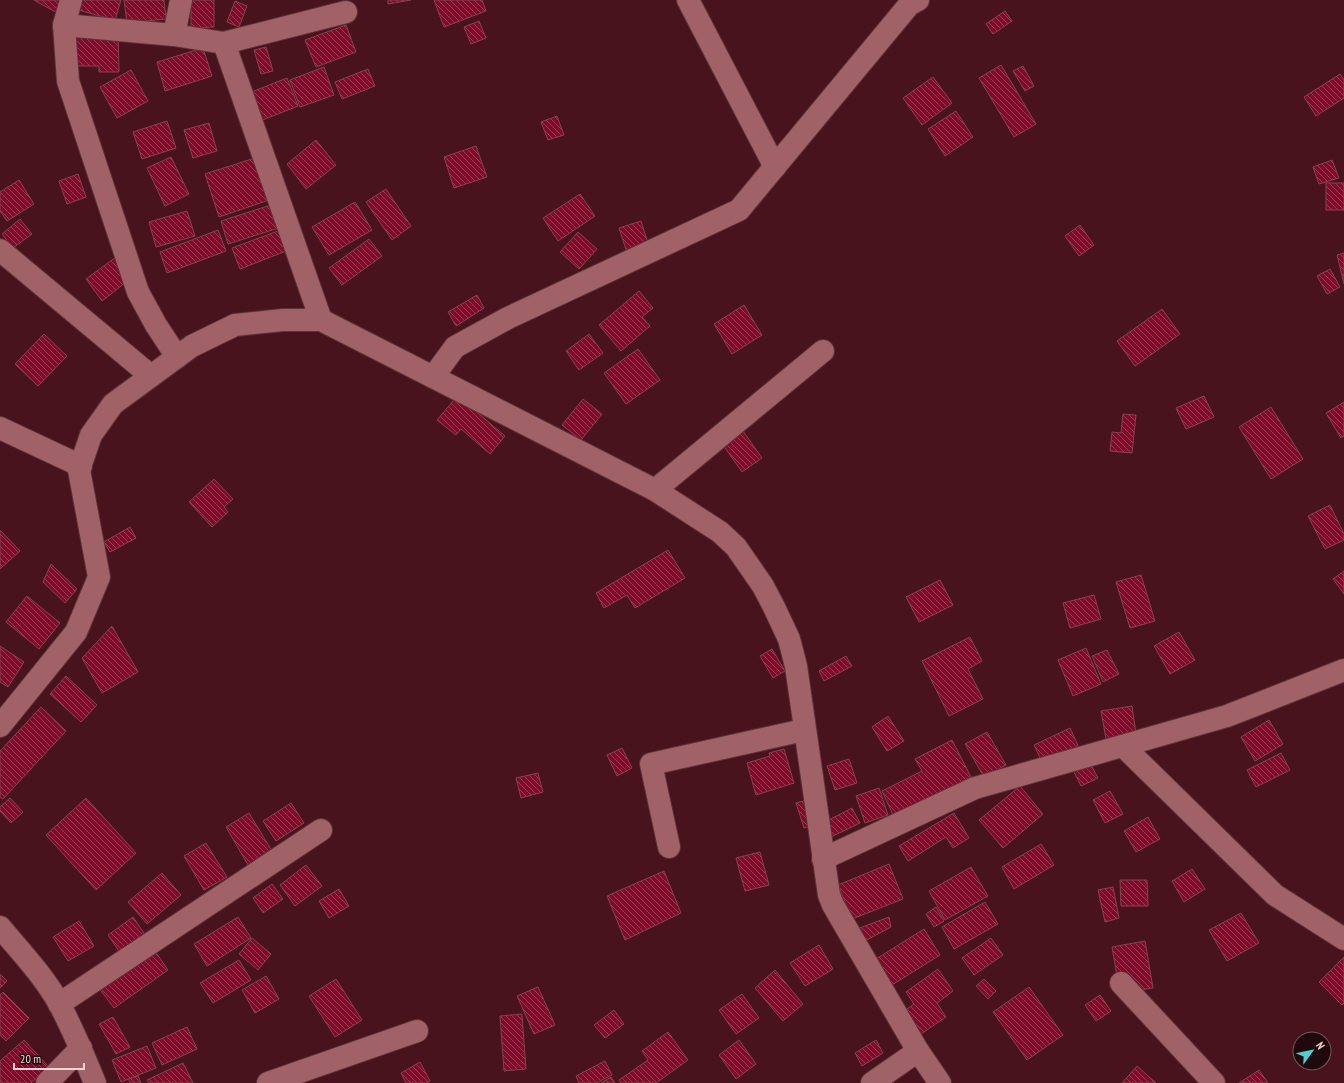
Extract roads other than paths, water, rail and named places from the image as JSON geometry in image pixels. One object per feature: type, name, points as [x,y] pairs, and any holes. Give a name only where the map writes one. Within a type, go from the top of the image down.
[{"type":"street","points":[[71,0],[64,25],[68,81],[138,292],[156,325],[177,357]]},
{"type":"street","points":[[174,35],[181,0]]},
{"type":"street","points":[[688,0],[775,168]]},
{"type":"street","points":[[433,377],[455,347],[508,318],[739,210],[909,5],[918,0]]},
{"type":"street","points":[[64,25],[174,35],[224,43],[346,12]]},
{"type":"street","points":[[224,43],[322,320]]},
{"type":"street","points":[[0,250],[151,376]]},
{"type":"street","points":[[0,726],[76,632],[99,577],[79,470],[91,435],[113,404],[192,346],[235,325],[283,320],[322,320],[655,490],[720,532],[736,547],[763,586],[789,639],[796,666],[804,730],[829,895],[833,905],[918,1051],[940,1083]]},
{"type":"street","points":[[655,490],[822,352]]},
{"type":"street","points":[[0,428],[81,466]]},
{"type":"street","points":[[823,859],[975,788],[1227,716],[1344,670]]},
{"type":"street","points":[[669,847],[652,764],[804,730]]},
{"type":"street","points":[[1123,746],[1276,895],[1344,939]]},
{"type":"street","points":[[59,1004],[321,830]]},
{"type":"street","points":[[0,927],[34,967],[59,1004],[81,1048],[95,1083]]},
{"type":"street","points":[[1121,984],[1214,1083]]},
{"type":"street","points":[[268,1083],[417,1031]]},
{"type":"street","points":[[47,1083],[81,1048]]},
{"type":"street","points":[[872,1083],[918,1051]]}]
